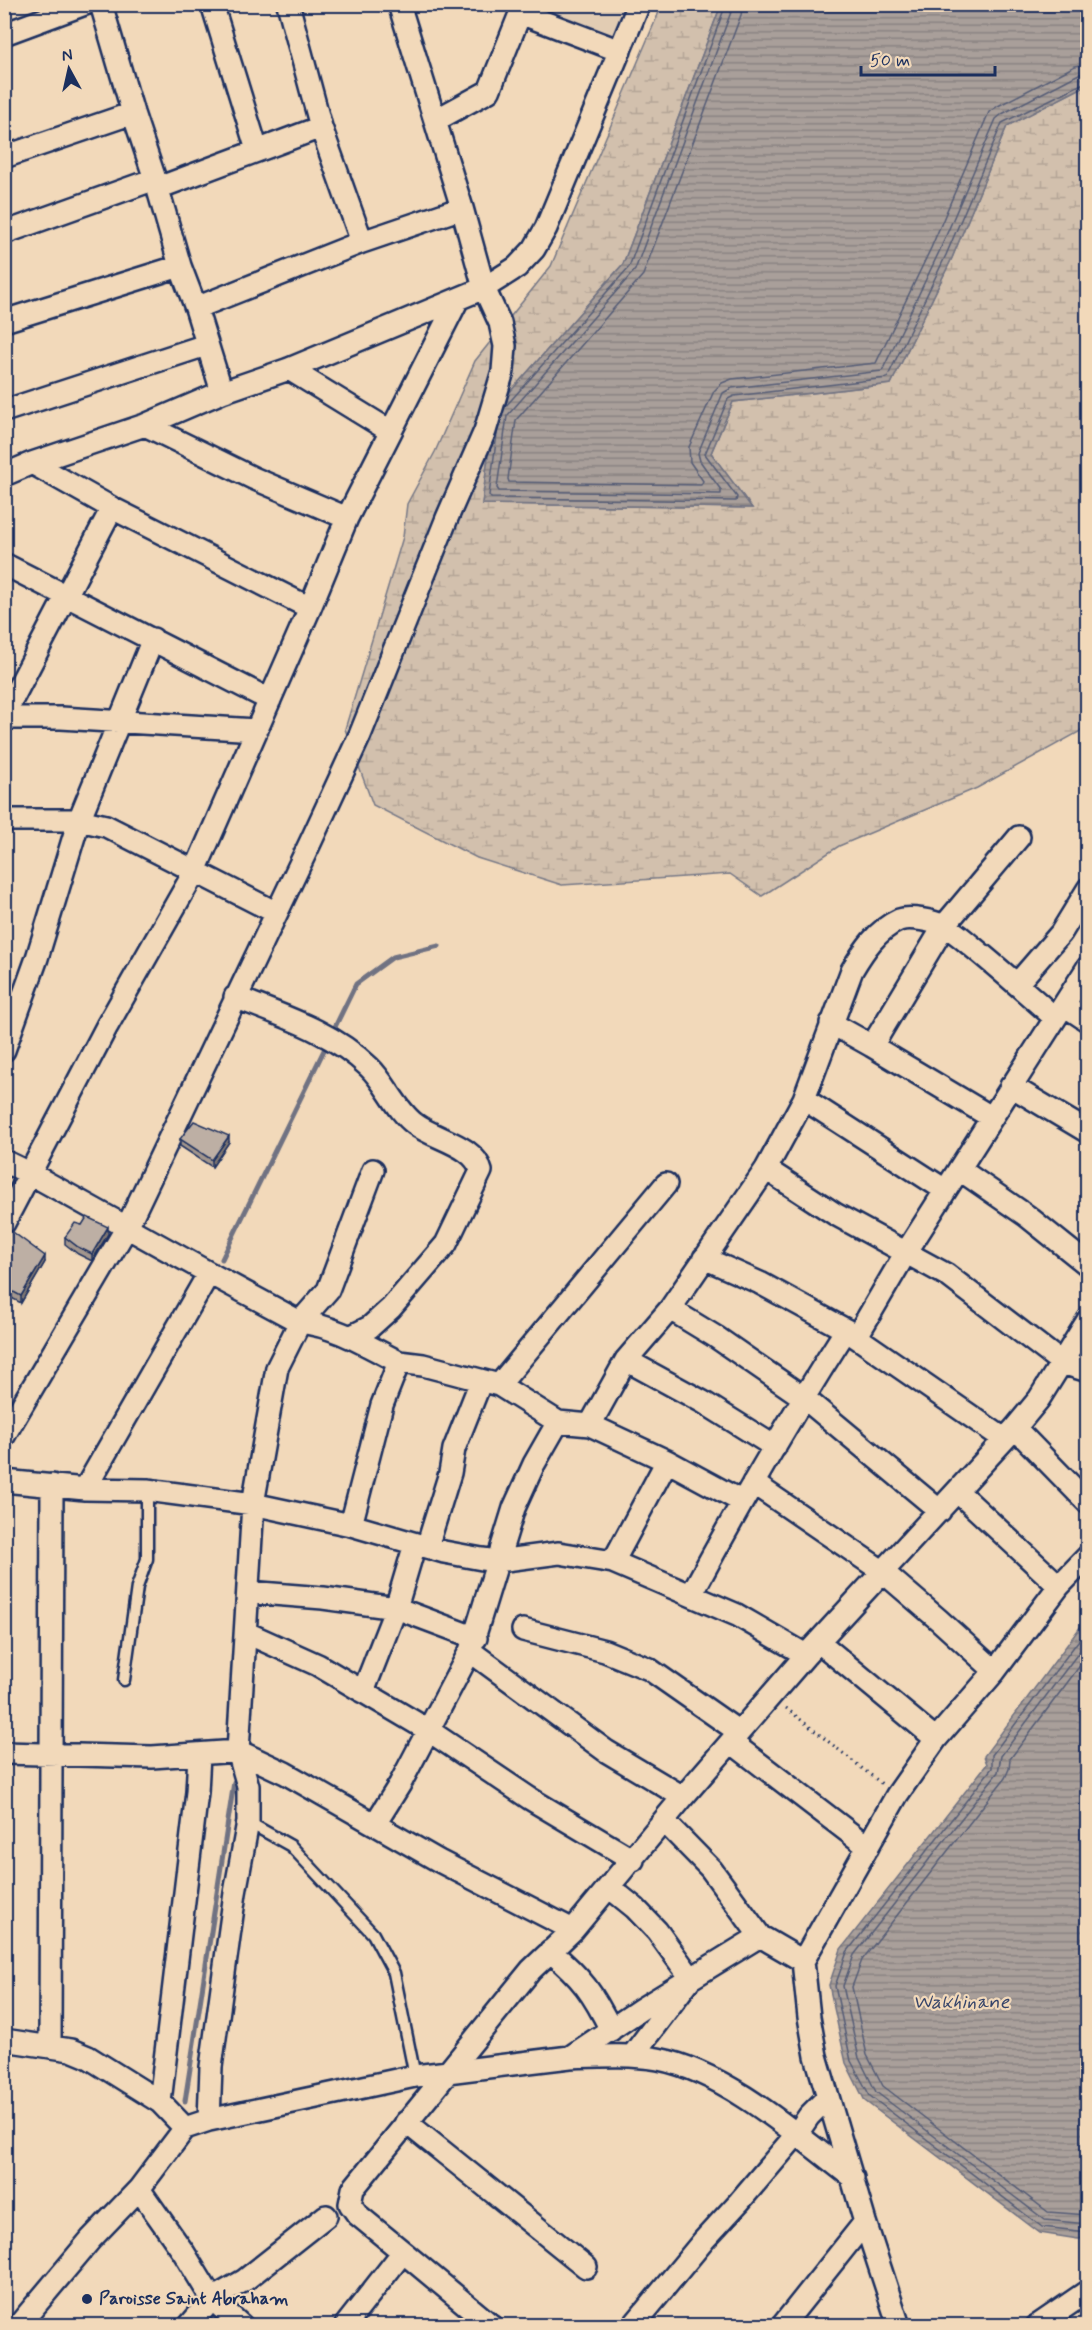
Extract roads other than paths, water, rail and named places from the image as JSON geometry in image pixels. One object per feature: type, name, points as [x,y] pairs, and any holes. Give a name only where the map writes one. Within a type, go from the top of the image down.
[{"type":"street","points":[[4,34],[85,4]]},
{"type":"street","points":[[101,4],[132,113],[157,184],[180,266],[196,308],[222,392]]},
{"type":"street","points":[[212,4],[256,150]]},
{"type":"street","points":[[288,4],[321,127],[362,242]]},
{"type":"street","points":[[4,1436],[127,1227],[360,735],[447,518],[485,431],[503,371],[505,346],[500,323],[484,288],[436,120],[399,4]]},
{"type":"street","points":[[4,475],[145,425],[222,392],[289,369],[484,288],[517,267],[534,249],[546,228],[639,4]]},
{"type":"street","points":[[436,120],[489,92],[517,12],[620,51]]},
{"type":"street","points":[[4,157],[132,113]]},
{"type":"street","points":[[4,233],[157,184],[321,127]]},
{"type":"street","points":[[196,308],[362,242],[462,208]]},
{"type":"street","points":[[4,321],[180,266]]},
{"type":"street","points":[[4,1223],[32,1174],[107,1026],[195,871],[347,518],[458,299]]},
{"type":"street","points":[[4,411],[206,345]]},
{"type":"street","points":[[289,369],[390,431]]},
{"type":"street","points":[[145,425],[253,478],[347,518]]},
{"type":"street","points":[[33,463],[112,508],[310,608]]},
{"type":"street","points":[[112,508],[4,716],[256,730]]},
{"type":"street","points":[[4,564],[66,598],[153,639],[270,700]]},
{"type":"street","points":[[4,1050],[37,958],[79,820],[153,639]]},
{"type":"street","points":[[4,820],[79,820],[106,826],[276,912]]},
{"type":"street","points":[[872,1046],[944,926],[1019,837]]},
{"type":"street","points":[[1017,984],[1061,933],[1088,889]]},
{"type":"street","points":[[590,1425],[626,1360],[670,1309],[766,1169],[804,1099],[852,970],[863,951],[876,936],[901,919],[913,919],[944,926],[1017,984],[1059,1012],[1088,1022]]},
{"type":"street","points":[[691,1594],[741,1501],[803,1397],[851,1333],[905,1254],[1088,967]]},
{"type":"street","points":[[235,997],[317,1030],[330,1038],[369,1067],[414,1124],[467,1152],[479,1164],[481,1171],[446,1244],[391,1308],[370,1327],[352,1337]]},
{"type":"street","points":[[831,1023],[992,1117]]},
{"type":"street","points":[[1011,1086],[1088,1132]]},
{"type":"street","points":[[804,1099],[945,1190]]},
{"type":"street","points":[[4,1161],[32,1174],[208,1274],[300,1322],[313,1323],[352,1337],[391,1358],[490,1383],[558,1422],[590,1425],[667,1461],[741,1501]]},
{"type":"street","points":[[766,1169],[836,1214],[946,1275],[1062,1363],[1088,1371]]},
{"type":"street","points":[[959,1169],[1027,1216],[1088,1265]]},
{"type":"street","points":[[209,2120],[211,2067],[235,1893],[248,1822],[248,1786],[238,1751],[247,1633],[253,1504],[277,1368],[300,1322],[328,1290],[373,1170]]},
{"type":"street","points":[[363,1692],[450,1473],[454,1449],[490,1383],[666,1185]]},
{"type":"street","points":[[704,1258],[760,1283],[851,1333],[1010,1434],[1088,1503]]},
{"type":"street","points":[[85,1489],[208,1274]]},
{"type":"street","points":[[670,1309],[716,1337],[803,1397],[940,1510]]},
{"type":"street","points":[[492,2325],[358,2215],[350,2204],[353,2189],[531,1970],[573,1930],[683,1797],[813,1648],[882,1571],[958,1492],[1040,1399],[1088,1320]]},
{"type":"street","points":[[351,1525],[382,1405],[391,1358]]},
{"type":"street","points":[[626,1360],[703,1402],[774,1447]]},
{"type":"street","points":[[375,1824],[400,1784],[473,1644],[514,1508],[534,1464],[558,1422]]},
{"type":"street","points":[[613,1563],[667,1461]]},
{"type":"street","points":[[4,1481],[85,1489],[147,1490],[253,1504],[351,1525],[421,1546],[498,1561],[560,1553],[613,1563],[691,1594],[813,1648],[936,1739]]},
{"type":"street","points":[[753,1483],[882,1571],[995,1671]]},
{"type":"street","points":[[50,2047],[52,1485]]},
{"type":"street","points":[[958,1492],[1059,1587]]},
{"type":"street","points":[[899,2325],[865,2222],[816,2056],[808,2017],[803,1961],[897,1795],[936,1739],[995,1671],[1059,1587],[1088,1556]]},
{"type":"street","points":[[248,1592],[323,1598],[396,1608],[473,1644],[606,1751],[683,1797]]},
{"type":"street","points":[[524,1630],[605,1651],[649,1670],[735,1737],[868,1847]]},
{"type":"street","points":[[247,1633],[318,1665],[428,1730],[529,1798],[633,1860]]},
{"type":"street","points":[[4,1753],[152,1757],[238,1751],[285,1773],[439,1862],[573,1930]]},
{"type":"street","points":[[160,2102],[197,1792],[199,1755]]},
{"type":"street","points":[[664,1821],[711,1869],[760,1935],[803,1961]]},
{"type":"street","points":[[609,1887],[651,1924],[691,1978]]},
{"type":"street","points":[[570,2057],[760,1935]]},
{"type":"street","points":[[550,1951],[569,1967],[590,1990],[611,2030]]},
{"type":"street","points":[[632,2056],[691,1978]]},
{"type":"street","points":[[4,2040],[71,2050],[88,2057],[160,2102],[185,2128]]},
{"type":"street","points":[[18,2325],[91,2239],[139,2189],[185,2128],[209,2120],[415,2076],[570,2057],[632,2056],[659,2059],[696,2071],[738,2093],[853,2178]]},
{"type":"street","points":[[633,2325],[796,2135],[809,2116],[828,2097]]},
{"type":"street","points":[[406,2122],[586,2267]]},
{"type":"street","points":[[139,2189],[184,2253],[212,2299],[242,2325]]},
{"type":"street","points":[[189,2325],[212,2299],[245,2280],[326,2216]]},
{"type":"street","points":[[782,2325],[865,2222]]},
{"type":"street","points":[[345,2325],[403,2252]]},
{"type":"street","points":[[1037,2325],[1088,2291]]},
{"type":"lane","points":[[124,1680],[137,1587],[147,1559],[147,1490]]},
{"type":"lane","points":[[248,1822],[291,1846],[373,1934],[394,1973],[406,2021],[415,2076]]},
{"type":"water","points":[[721,5],[1087,5],[1087,85],[1007,126],[952,258],[891,384],[733,402],[711,453],[752,508],[482,504],[494,410],[623,264]]},
{"type":"water","name":"Wakhinane","points":[[1087,1618],[1088,2238],[1078,2239],[1040,2233],[865,2101],[846,2063],[829,1985],[841,1949],[987,1764],[984,1756]]},
{"type":"waterway","points":[[332,1033],[356,984],[393,957],[439,946]]},
{"type":"waterway","points":[[222,1259],[328,1042]]},
{"type":"waterway","points":[[185,2101],[234,1782]]},
{"type":"place","name":"Paroisse Saint Abraham","points":[[87,2299]]}]
